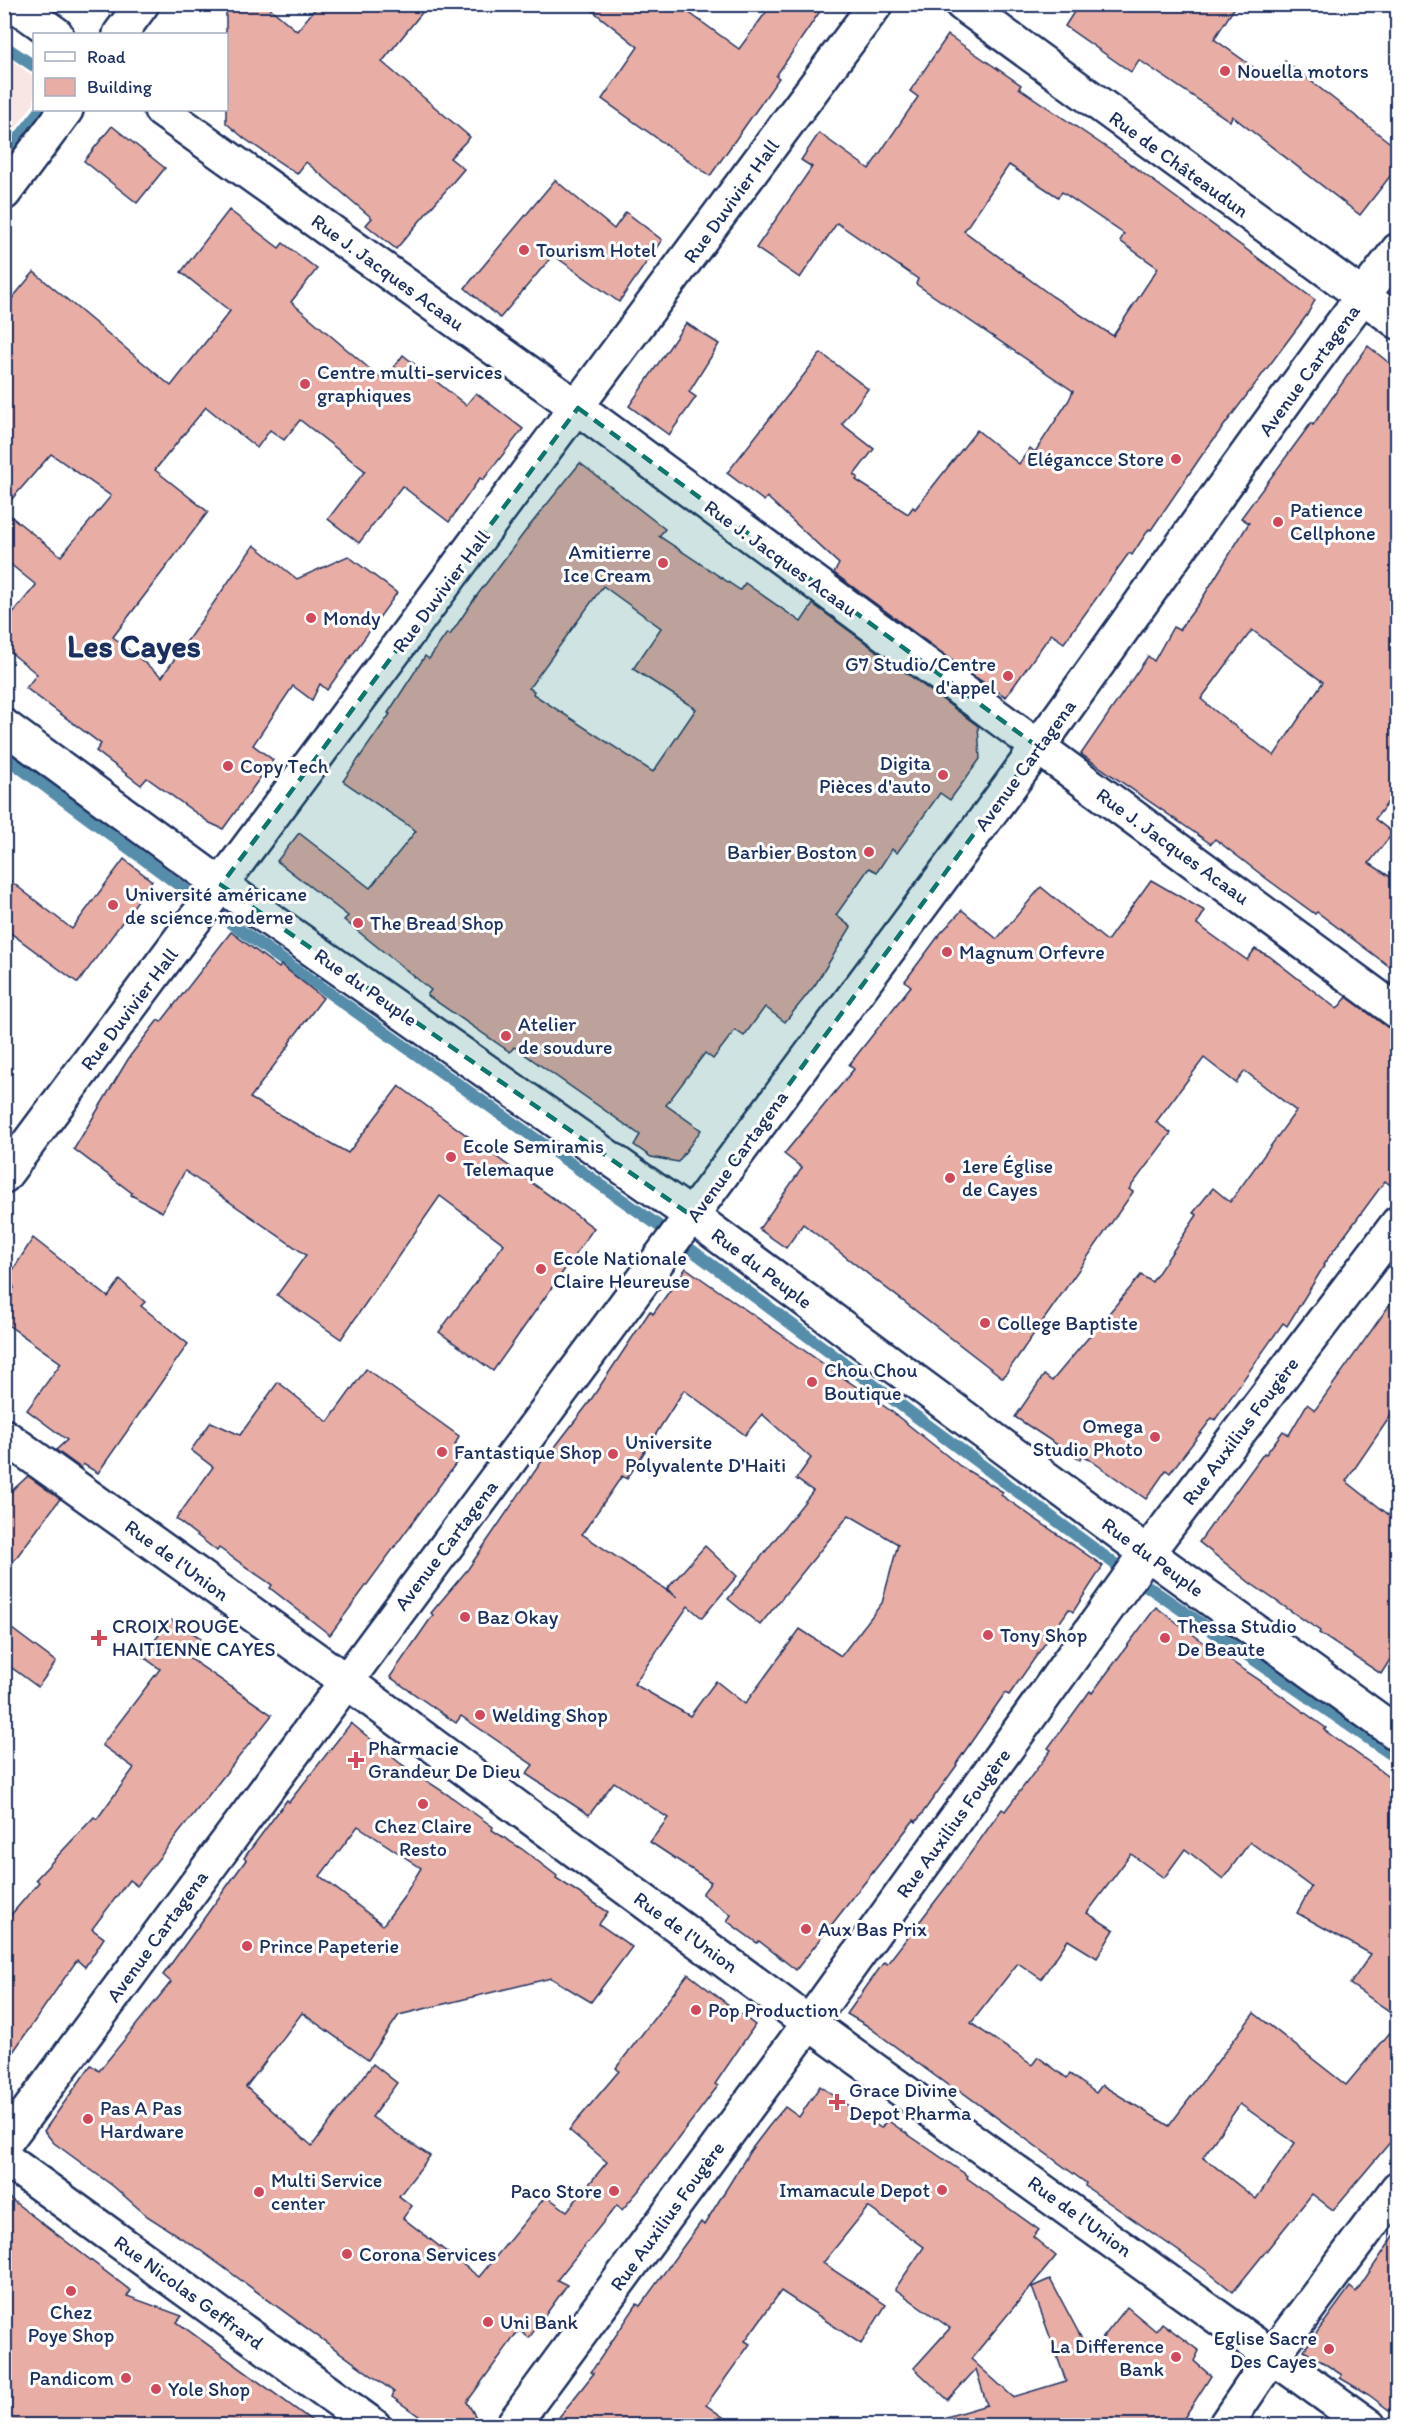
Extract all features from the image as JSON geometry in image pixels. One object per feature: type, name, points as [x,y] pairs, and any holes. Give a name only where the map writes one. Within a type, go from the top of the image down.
[{"type":"street","points":[[14,4],[55,33]]},
{"type":"street","points":[[121,33],[142,4]]},
{"type":"street","name":"Rue Duvivier Hall","points":[[4,1176],[578,408],[876,4]]},
{"type":"street","name":"Rue de Châteaudun","points":[[962,4],[1398,322]]},
{"type":"street","points":[[4,193],[65,111]]},
{"type":"street","name":"Rue J. Jacques Acaau","points":[[162,111],[578,408],[1398,1012]]},
{"type":"street","name":"Avenue Cartagena","points":[[4,2144],[345,1680],[692,1216],[1038,747],[1361,297],[1398,250]]},
{"type":"street","name":"Rue du Peuple","points":[[4,726],[221,885],[692,1216],[1147,1553],[1398,1734]]},
{"type":"street","name":"Rue Auxilius Fougère","points":[[512,2426],[809,2023],[1147,1553],[1398,1223]]},
{"type":"street","name":"Rue de l'Union","points":[[4,1436],[345,1680],[809,2023],[1369,2426]]},
{"type":"street","name":"Rue Nicolas Geffrard","points":[[4,2158],[374,2426]]},
{"type":"street","points":[[1225,2426],[1273,2355],[1398,2188]]},
{"type":"highlighted area","points":[[578,408],[1038,747],[692,1216],[221,885]]},
{"type":"shaded area","points":[[5,55],[33,76],[33,104],[5,143]]},
{"type":"building","points":[[226,4],[265,4],[297,31],[319,4],[429,4],[382,62],[470,137],[450,158],[464,169],[396,249],[366,225],[372,218],[306,162],[297,174],[245,139],[226,123],[228,33],[226,33]]},
{"type":"building","points":[[584,4],[677,4],[739,49],[772,4],[825,4],[776,76],[779,78],[710,176],[602,99],[638,47]]},
{"type":"building","points":[[1079,4],[1237,4],[1214,39],[1270,79],[1285,61],[1398,149],[1398,166],[1360,215],[1232,116],[1230,121],[1139,60],[1131,72],[1065,26]]},
{"type":"building","points":[[948,35],[1021,85],[1019,88],[1125,160],[1315,300],[1307,315],[1202,455],[1151,530],[1149,529],[1132,555],[1129,553],[1064,643],[1051,634],[1006,697],[975,677],[834,573],[839,564],[767,497],[764,501],[727,473],[821,353],[868,389],[842,424],[874,449],[854,475],[858,477],[856,480],[908,514],[913,507],[915,509],[977,430],[1019,464],[1030,448],[1035,452],[1069,400],[1073,391],[916,284],[918,279],[837,223],[800,278],[756,248],[812,167],[801,160],[819,133],[869,169],[918,97],[910,91]],"holes":[[[1009,165],[1058,197],[1062,192],[1124,234],[1120,241],[1158,268],[1113,336],[1052,296],[964,231]]]},
{"type":"building","points":[[112,126],[165,168],[137,203],[84,161]]},
{"type":"building","points":[[555,180],[614,229],[626,212],[662,240],[619,302],[553,255],[500,318],[465,288]]},
{"type":"building","points":[[229,210],[279,248],[283,243],[317,269],[291,302],[384,381],[403,355],[466,405],[476,393],[523,429],[483,480],[480,478],[449,522],[402,486],[359,543],[328,519],[365,471],[300,420],[284,440],[270,430],[257,448],[206,407],[155,470],[208,512],[113,637],[162,677],[254,545],[297,579],[348,556],[397,593],[327,690],[320,684],[312,700],[293,686],[253,745],[273,760],[223,829],[210,823],[147,778],[141,785],[96,751],[101,744],[26,688],[37,674],[4,647],[4,624],[36,585],[4,559],[4,511],[61,556],[111,496],[51,454],[4,508],[4,308],[34,272],[171,386],[230,311],[181,272]]},
{"type":"building","points":[[686,323],[719,344],[689,392],[696,397],[669,435],[629,406]]},
{"type":"building","points":[[1368,346],[1398,370],[1398,789],[1375,819],[1393,833],[1369,863],[1398,882],[1398,973],[1215,839],[1211,844],[1081,754],[1148,656],[1154,661],[1173,627],[1179,630],[1200,602],[1249,523],[1241,518],[1311,423],[1313,425]],"holes":[[[1252,630],[1323,682],[1274,756],[1201,699]]]},
{"type":"building","points":[[580,463],[665,529],[659,536],[740,590],[745,583],[801,622],[813,604],[978,726],[980,759],[950,800],[940,793],[897,853],[892,849],[877,872],[869,868],[836,915],[851,927],[815,985],[785,1022],[765,1007],[744,1036],[735,1030],[713,1059],[705,1053],[666,1105],[701,1130],[678,1162],[651,1157],[634,1145],[640,1135],[514,1047],[510,1052],[427,995],[431,990],[344,920],[348,916],[277,861],[299,833],[370,888],[416,831],[343,781],[390,714],[388,713],[425,656],[429,659],[447,633],[450,635],[527,529]],"holes":[[[603,586],[661,628],[633,669],[696,709],[653,772],[533,694],[534,691],[529,688]]]},
{"type":"building","points":[[124,859],[152,881],[78,983],[4,928],[4,876],[72,929]]},
{"type":"building","points":[[1151,880],[1205,911],[1197,924],[1247,960],[1255,949],[1269,956],[1337,1009],[1347,997],[1387,1027],[1398,1030],[1398,1191],[1385,1181],[1323,1265],[1287,1326],[1283,1323],[1215,1420],[1212,1418],[1170,1473],[1166,1470],[1146,1499],[1083,1455],[1080,1460],[1015,1417],[1044,1375],[1052,1381],[1141,1275],[1152,1282],[1197,1215],[1193,1213],[1213,1188],[1230,1202],[1296,1111],[1245,1071],[1236,1083],[1204,1058],[1156,1122],[1171,1133],[1129,1189],[1133,1192],[1003,1378],[803,1224],[786,1248],[759,1229],[802,1168],[784,1154],[854,1069],[849,1065],[911,986],[905,981],[940,934],[962,910],[997,939],[1041,887],[1107,941]]},
{"type":"building","points":[[231,932],[279,968],[281,965],[323,998],[250,1098],[348,1153],[399,1086],[594,1228],[493,1371],[439,1332],[504,1244],[440,1196],[341,1339],[277,1295],[306,1255],[185,1171],[162,1212],[131,1195],[132,1193],[74,1149],[130,1056],[158,1020],[161,1022]]},
{"type":"building","points":[[33,1238],[108,1297],[120,1280],[145,1302],[141,1306],[188,1344],[98,1473],[83,1464],[81,1468],[56,1450],[67,1440],[27,1410],[61,1363],[4,1322],[4,1298],[14,1288],[9,1276]]},
{"type":"building","points":[[686,1268],[891,1411],[960,1466],[1003,1492],[1001,1495],[1103,1566],[1073,1612],[1069,1609],[1009,1695],[1005,1693],[916,1822],[914,1820],[796,1970],[759,1941],[757,1943],[727,1921],[731,1915],[702,1894],[711,1882],[650,1842],[668,1818],[614,1782],[589,1815],[526,1774],[533,1765],[461,1716],[456,1723],[390,1677],[433,1615],[431,1613],[468,1569],[546,1455],[548,1456],[588,1404],[650,1311],[653,1314]],"holes":[[[684,1390],[745,1435],[762,1414],[811,1458],[796,1479],[813,1491],[728,1599],[760,1625],[849,1515],[898,1544],[882,1603],[841,1656],[800,1629],[745,1704],[716,1681],[690,1716],[634,1684],[688,1606],[702,1618],[737,1576],[705,1546],[667,1589],[677,1597],[582,1534],[622,1476],[627,1479]]]},
{"type":"building","points":[[1398,1293],[1398,1405],[1346,1481],[1398,1522],[1398,1647],[1381,1674],[1250,1583],[1199,1542],[1264,1453],[1266,1454],[1283,1431],[1289,1435],[1307,1404],[1315,1410]]},
{"type":"building","points":[[366,1369],[459,1436],[455,1445],[465,1451],[330,1635],[270,1588],[272,1585],[219,1548],[217,1551],[176,1519],[213,1467],[191,1450],[211,1422],[240,1435],[278,1382],[328,1422]]},
{"type":"building","points":[[28,1476],[60,1499],[4,1574],[4,1498]]},
{"type":"building","points":[[1156,1607],[1326,1728],[1324,1730],[1398,1783],[1398,2017],[1350,1984],[1371,1954],[1297,1913],[1311,1887],[1250,1842],[1223,1879],[1185,1849],[1164,1878],[1131,1854],[1087,1913],[1114,1930],[1097,1958],[1068,1940],[1041,1979],[1018,1963],[971,2023],[1032,2065],[1038,2057],[1067,2078],[1070,2074],[1096,2093],[1102,2085],[1169,2126],[1254,2013],[1346,2085],[1398,2023],[1398,2133],[1333,2210],[1312,2194],[1233,2292],[1203,2268],[1085,2186],[1086,2183],[955,2087],[953,2089],[866,2025],[847,2014],[884,1962],[887,1964],[947,1886],[1002,1809],[1005,1811],[1051,1750],[1048,1748],[1090,1691],[1092,1693]],"holes":[[[1240,2104],[1295,2143],[1256,2199],[1203,2157]]]},
{"type":"building","points":[[171,1620],[201,1638],[188,1657],[272,1715],[137,1886],[129,1880],[92,1929],[104,1938],[85,1967],[77,1960],[4,2065],[4,1923],[39,1882],[36,1879],[94,1817],[97,1819],[134,1768],[102,1745],[160,1669],[142,1656]]},
{"type":"building","points":[[4,1623],[56,1662],[38,1687],[4,1662]]},
{"type":"building","points":[[351,1723],[401,1764],[493,1827],[492,1830],[522,1849],[557,1876],[556,1878],[608,1912],[599,1924],[632,1947],[591,2002],[551,1978],[399,2015],[368,2060],[302,2013],[246,2087],[312,2146],[373,2064],[397,2083],[372,2117],[430,2156],[399,2196],[412,2206],[403,2218],[479,2277],[546,2196],[567,2211],[607,2162],[569,2130],[619,2071],[616,2068],[688,1974],[755,2025],[715,2084],[718,2086],[640,2189],[622,2210],[617,2205],[557,2280],[567,2285],[529,2338],[519,2330],[467,2402],[481,2426],[433,2426],[392,2397],[394,2392],[197,2248],[147,2216],[113,2186],[54,2143],[44,2131],[91,2065],[99,2071],[171,1982],[163,1975],[246,1860],[244,1858],[287,1800],[289,1802]],"holes":[[[358,1826],[421,1868],[383,1925],[320,1876]]]},
{"type":"building","points":[[820,2086],[881,2128],[887,2120],[968,2176],[967,2178],[1039,2230],[1033,2237],[1056,2256],[971,2359],[1013,2397],[1066,2381],[1032,2287],[1050,2279],[1090,2354],[1127,2307],[1156,2331],[1162,2323],[1199,2351],[1194,2361],[1211,2376],[1179,2426],[947,2426],[946,2417],[987,2405],[976,2369],[948,2400],[914,2368],[950,2328],[895,2289],[924,2247],[868,2207],[823,2263],[886,2305],[861,2344],[781,2291],[745,2341],[750,2344],[706,2405],[736,2426],[552,2426],[594,2373],[591,2372],[637,2304],[640,2306],[701,2222],[704,2225],[750,2151],[769,2126],[785,2107],[799,2117]]},
{"type":"building","points":[[4,2194],[131,2291],[127,2296],[182,2316],[177,2322],[319,2426],[4,2426]]},
{"type":"building","points":[[1398,2230],[1398,2417],[1369,2395],[1340,2378],[1342,2375],[1304,2350],[1350,2287],[1356,2292]]},
{"type":"waterway","points":[[4,46],[33,65]]},
{"type":"waterway","points":[[4,157],[40,111]]},
{"type":"waterway","points":[[4,756],[226,920],[662,1228],[1115,1564],[1398,1759]]},
{"type":"place","name":"Nouella motors","points":[[1225,71]]},
{"type":"place","name":"Tourism Hotel","points":[[524,250]]},
{"type":"place","name":"Centre multi-services graphiques","points":[[305,384]]},
{"type":"place","name":"Elégancce Store","points":[[1176,459]]},
{"type":"place","name":"Patience Cellphone","points":[[1278,522]]},
{"type":"place","name":"Amitierre Ice Cream","points":[[663,563]]},
{"type":"place","name":"Mondy","points":[[311,618]]},
{"type":"place","name":"G7 Studio/Centre d'appel","points":[[1008,676]]},
{"type":"place","name":"Copy Tech","points":[[228,766]]},
{"type":"place","name":"Digita Pièces d'auto","points":[[943,775]]},
{"type":"place","name":"Barbier Boston","points":[[869,852]]},
{"type":"place","name":"Université américane de science moderne","points":[[113,905]]},
{"type":"place","name":"The Bread Shop","points":[[358,923]]},
{"type":"place","name":"Magnum Orfevre","points":[[947,952]]},
{"type":"place","name":"Atelier de soudure","points":[[506,1036]]},
{"type":"place","name":"Ecole Semiramis Telemaque","points":[[451,1157]]},
{"type":"place","name":"1ere Église de Cayes","points":[[950,1178]]},
{"type":"place","name":"Ecole Nationale Claire Heureuse","points":[[541,1269]]},
{"type":"place","name":"College Baptiste","points":[[985,1323]]},
{"type":"place","name":"Chou Chou Boutique","points":[[812,1382]]},
{"type":"place","name":"Omega Studio Photo","points":[[1155,1437]]},
{"type":"place","name":"Fantastique Shop","points":[[442,1452]]},
{"type":"place","name":"Universite Polyvalente D'Haiti","points":[[613,1454]]},
{"type":"place","name":"Baz Okay","points":[[465,1617]]},
{"type":"place","name":"Tony Shop","points":[[988,1635]]},
{"type":"place","name":"CROIX ROUGE HAITIENNE CAYES","points":[[99,1638]]},
{"type":"place","name":"Thessa Studio De Beaute","points":[[1165,1638]]},
{"type":"place","name":"Welding Shop","points":[[480,1715]]},
{"type":"place","name":"Pharmacie Grandeur De Dieu","points":[[356,1760]]},
{"type":"place","name":"Chez Claire Resto","points":[[423,1804]]},
{"type":"place","name":"Aux Bas Prix","points":[[806,1929]]},
{"type":"place","name":"Prince Papeterie","points":[[247,1946]]},
{"type":"place","name":"Pop Production","points":[[696,2010]]},
{"type":"place","name":"Grace Divine Depot Pharma","points":[[837,2102]]},
{"type":"place","name":"Pas A Pas Hardware","points":[[88,2119]]},
{"type":"place","name":"Imamacule Depot","points":[[942,2190]]},
{"type":"place","name":"Paco Store","points":[[614,2191]]},
{"type":"place","name":"Multi Service center","points":[[259,2192]]},
{"type":"place","name":"Corona Services","points":[[347,2254]]},
{"type":"place","name":"Chez Poye Shop","points":[[71,2291]]},
{"type":"place","name":"Uni Bank","points":[[488,2322]]},
{"type":"place","name":"Eglise Sacre Des Cayes","points":[[1329,2349]]},
{"type":"place","name":"La Difference Bank","points":[[1176,2357]]},
{"type":"place","name":"Pandicom","points":[[126,2378]]},
{"type":"place","name":"Yole Shop","points":[[156,2389]]},
{"type":"district","name":"Les Cayes","points":[[134,646]]}]
